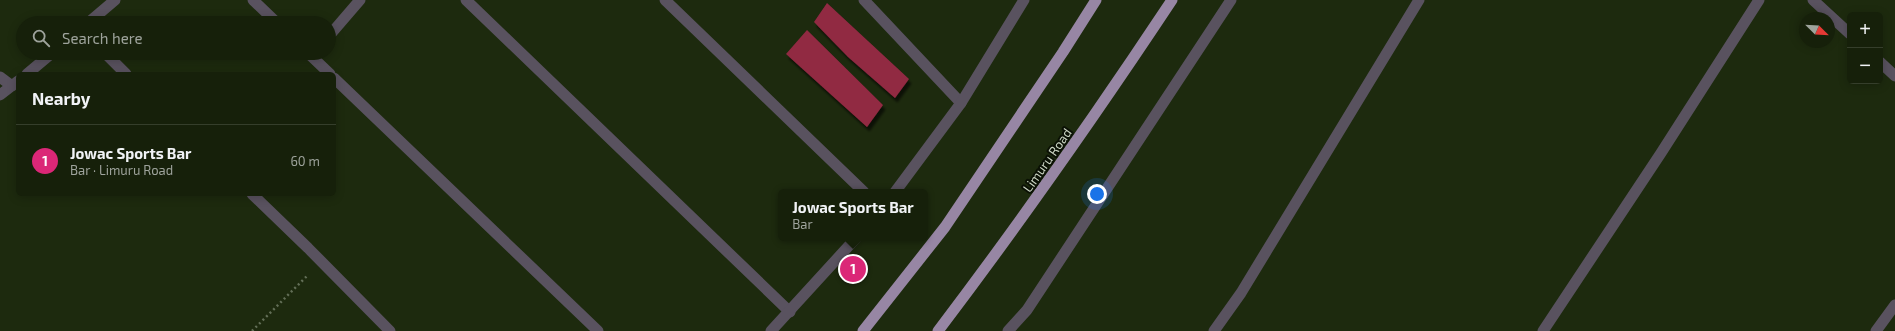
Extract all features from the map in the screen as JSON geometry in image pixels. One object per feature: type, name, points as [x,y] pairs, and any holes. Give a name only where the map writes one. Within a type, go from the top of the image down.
[{"type":"highway","points":[[863,331],[945,228],[1064,52],[1096,0]]},
{"type":"highway","name":"Limuru Road","points":[[938,331],[1014,231],[1172,0]]},
{"type":"street","points":[[97,16],[116,0]]},
{"type":"street","points":[[253,0],[270,16]]},
{"type":"street","points":[[336,28],[360,0]]},
{"type":"street","points":[[466,0],[790,312]]},
{"type":"street","points":[[666,0],[861,189]]},
{"type":"street","points":[[864,0],[961,103]]},
{"type":"street","points":[[897,189],[961,103],[1024,0]]},
{"type":"street","points":[[1008,331],[1027,310],[1231,0]]},
{"type":"street","points":[[1214,331],[1241,293],[1419,0]]},
{"type":"street","points":[[1543,331],[1662,152],[1759,0]]},
{"type":"street","points":[[1813,0],[1847,31]]},
{"type":"street","points":[[29,72],[44,60]]},
{"type":"street","points":[[111,60],[124,72]]},
{"type":"street","points":[[317,60],[328,72]]},
{"type":"street","points":[[1883,65],[1895,76]]},
{"type":"street","points":[[0,77],[15,84],[0,95]]},
{"type":"street","points":[[336,80],[598,331]]},
{"type":"street","points":[[254,196],[390,331]]},
{"type":"street","points":[[771,331],[853,241]]},
{"type":"street","points":[[1876,331],[1895,305]]},
{"type":"path","points":[[252,331],[300,282],[322,263]]},
{"type":"building","points":[[827,3],[909,79],[895,98],[848,57],[814,22]]},
{"type":"building","points":[[807,30],[883,105],[867,127],[786,54]]},
{"type":"place","name":"Jowac Sports Bar","points":[[853,269]]}]
